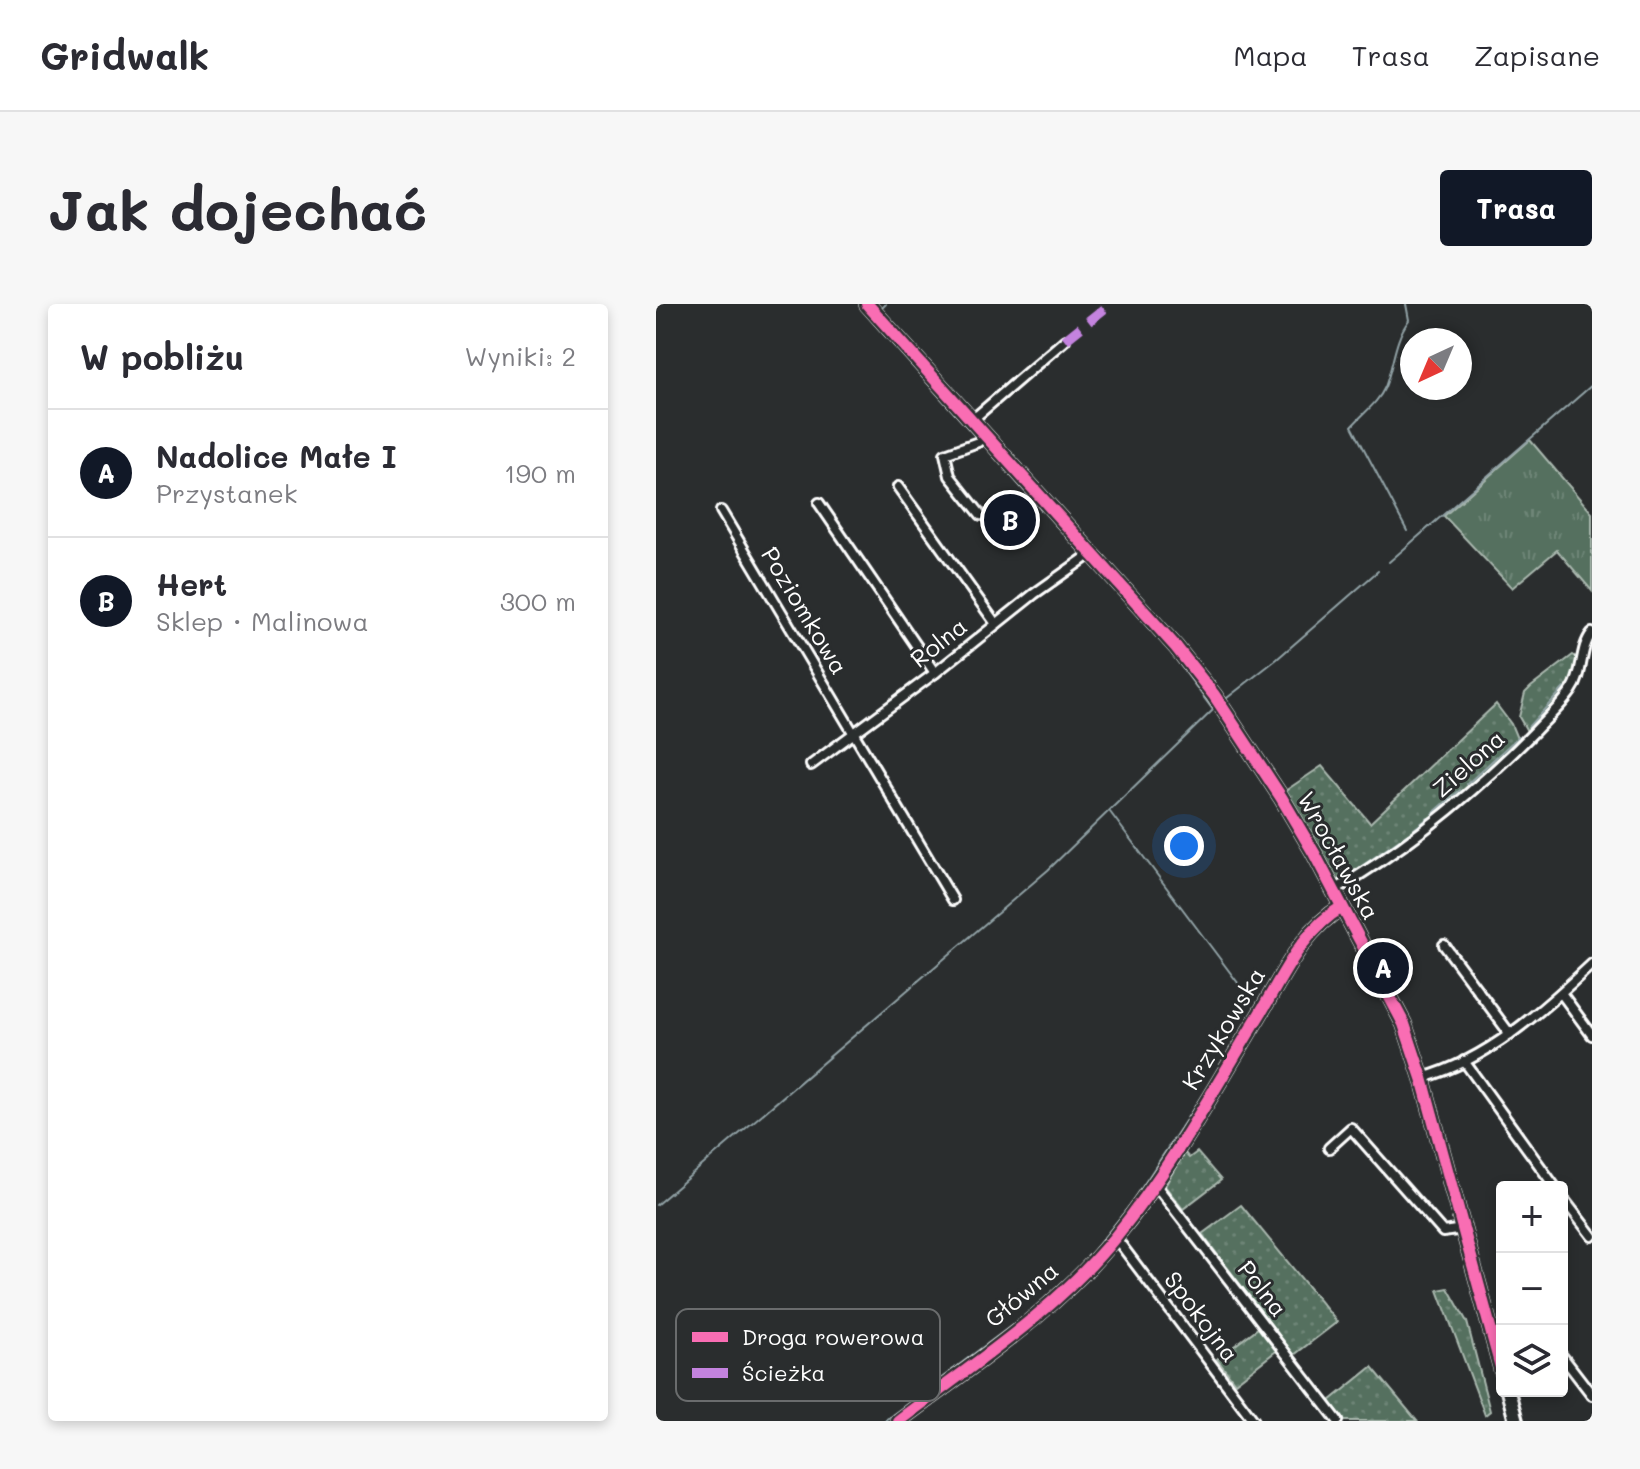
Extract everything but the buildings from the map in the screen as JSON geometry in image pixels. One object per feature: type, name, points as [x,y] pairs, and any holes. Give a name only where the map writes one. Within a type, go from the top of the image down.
[{"type":"street","name":"Wrocławska","points":[[867,304],[1158,625],[1214,695],[1281,797],[1404,1024],[1422,1078],[1496,1349]]},
{"type":"street","points":[[972,420],[1065,340]]},
{"type":"street","points":[[981,515],[950,476],[945,454],[978,442],[986,435]]},
{"type":"street","points":[[898,487],[996,624]]},
{"type":"street","points":[[819,503],[935,673]]},
{"type":"street","name":"Poziomkowa","points":[[721,511],[953,900]]},
{"type":"street","name":"Rolna","points":[[811,765],[935,673],[1090,550]]},
{"type":"street","name":"Zielona","points":[[1333,891],[1435,821],[1527,739],[1573,689],[1582,667],[1587,640],[1592,633]]},
{"type":"street","name":"Krzykowska","points":[[1154,1183],[1302,944],[1331,913],[1342,907]]},
{"type":"street","points":[[1444,945],[1510,1034]]},
{"type":"street","points":[[1422,1078],[1443,1072],[1510,1034],[1592,964]]},
{"type":"street","points":[[1561,993],[1592,1035]]},
{"type":"street","points":[[1464,1061],[1551,1181]]},
{"type":"street","points":[[1329,1148],[1351,1128],[1443,1232],[1463,1229]]},
{"type":"street","name":"Główna","points":[[940,1389],[1060,1296],[1115,1237],[1154,1183]]},
{"type":"street","name":"Polna","points":[[1154,1183],[1338,1421]]},
{"type":"street","points":[[1568,1205],[1592,1236]]},
{"type":"street","name":"Spokojna","points":[[1115,1237],[1254,1421]]},
{"type":"street","points":[[1568,1364],[1592,1395]]},
{"type":"street","points":[[1510,1397],[1516,1421]]},
{"type":"street","name":"Główna","points":[[898,1421],[924,1401]]},
{"type":"green space","points":[[1530,440],[1592,513],[1592,591],[1557,550],[1512,588],[1444,516]]},
{"type":"green space","points":[[1573,655],[1579,659],[1573,681],[1527,731],[1519,717],[1525,693]]},
{"type":"green space","points":[[1496,704],[1511,724],[1518,741],[1398,844],[1349,876],[1333,880],[1285,791],[1322,766],[1370,823]]},
{"type":"green space","points":[[1184,1152],[1189,1158],[1197,1152],[1221,1180],[1183,1209],[1165,1186]]},
{"type":"green space","points":[[1241,1205],[1337,1322],[1294,1355],[1202,1234]]},
{"type":"green space","points":[[1448,1288],[1467,1322],[1490,1411],[1485,1415],[1438,1290]]},
{"type":"green space","points":[[1258,1328],[1276,1351],[1235,1383],[1217,1359]]},
{"type":"green space","points":[[1372,1367],[1417,1421],[1345,1421],[1330,1401]]},
{"type":"waterway","points":[[881,309],[886,304]]},
{"type":"waterway","points":[[1406,304],[1409,320],[1397,344],[1385,387],[1352,426],[1407,531]]},
{"type":"waterway","points":[[870,319],[975,436]]},
{"type":"waterway","points":[[1389,562],[1592,385]]},
{"type":"waterway","points":[[985,446],[1041,510]]},
{"type":"waterway","points":[[1051,520],[1081,553]]},
{"type":"waterway","points":[[1092,565],[1125,600]]},
{"type":"waterway","points":[[1227,698],[1378,571]]},
{"type":"waterway","points":[[1137,614],[1164,645]]},
{"type":"waterway","points":[[1585,634],[1592,628]]},
{"type":"waterway","points":[[656,1205],[1048,870],[1213,710],[1177,661]]},
{"type":"waterway","points":[[1571,680],[1577,661]]},
{"type":"waterway","points":[[1528,727],[1564,688]]},
{"type":"waterway","points":[[1467,784],[1518,737]]},
{"type":"waterway","points":[[1433,813],[1460,790]]},
{"type":"waterway","points":[[1110,812],[1250,999]]},
{"type":"waterway","points":[[1414,829],[1428,818]]},
{"type":"waterway","points":[[1343,879],[1408,834]]},
{"type":"waterway","points":[[1077,1271],[1131,1204],[1229,1054]]},
{"type":"waterway","points":[[940,1379],[1027,1314],[1069,1278]]},
{"type":"waterway","points":[[884,1421],[911,1401]]},
{"type":"marked path","points":[[1065,340],[1110,304]]},
{"type":"cycle path","points":[[867,304],[1176,647],[1214,695],[1281,797],[1404,1024],[1422,1078],[1496,1349]]},
{"type":"cycle path","points":[[940,1390],[1067,1289],[1116,1236],[1155,1184],[1190,1129],[1294,956],[1315,929],[1342,907]]},
{"type":"cycle path","points":[[898,1421],[925,1401]]},
{"type":"place","name":"Hert","points":[[1010,520]]},
{"type":"place","name":"Nadolice Małe I","points":[[1383,968]]}]
